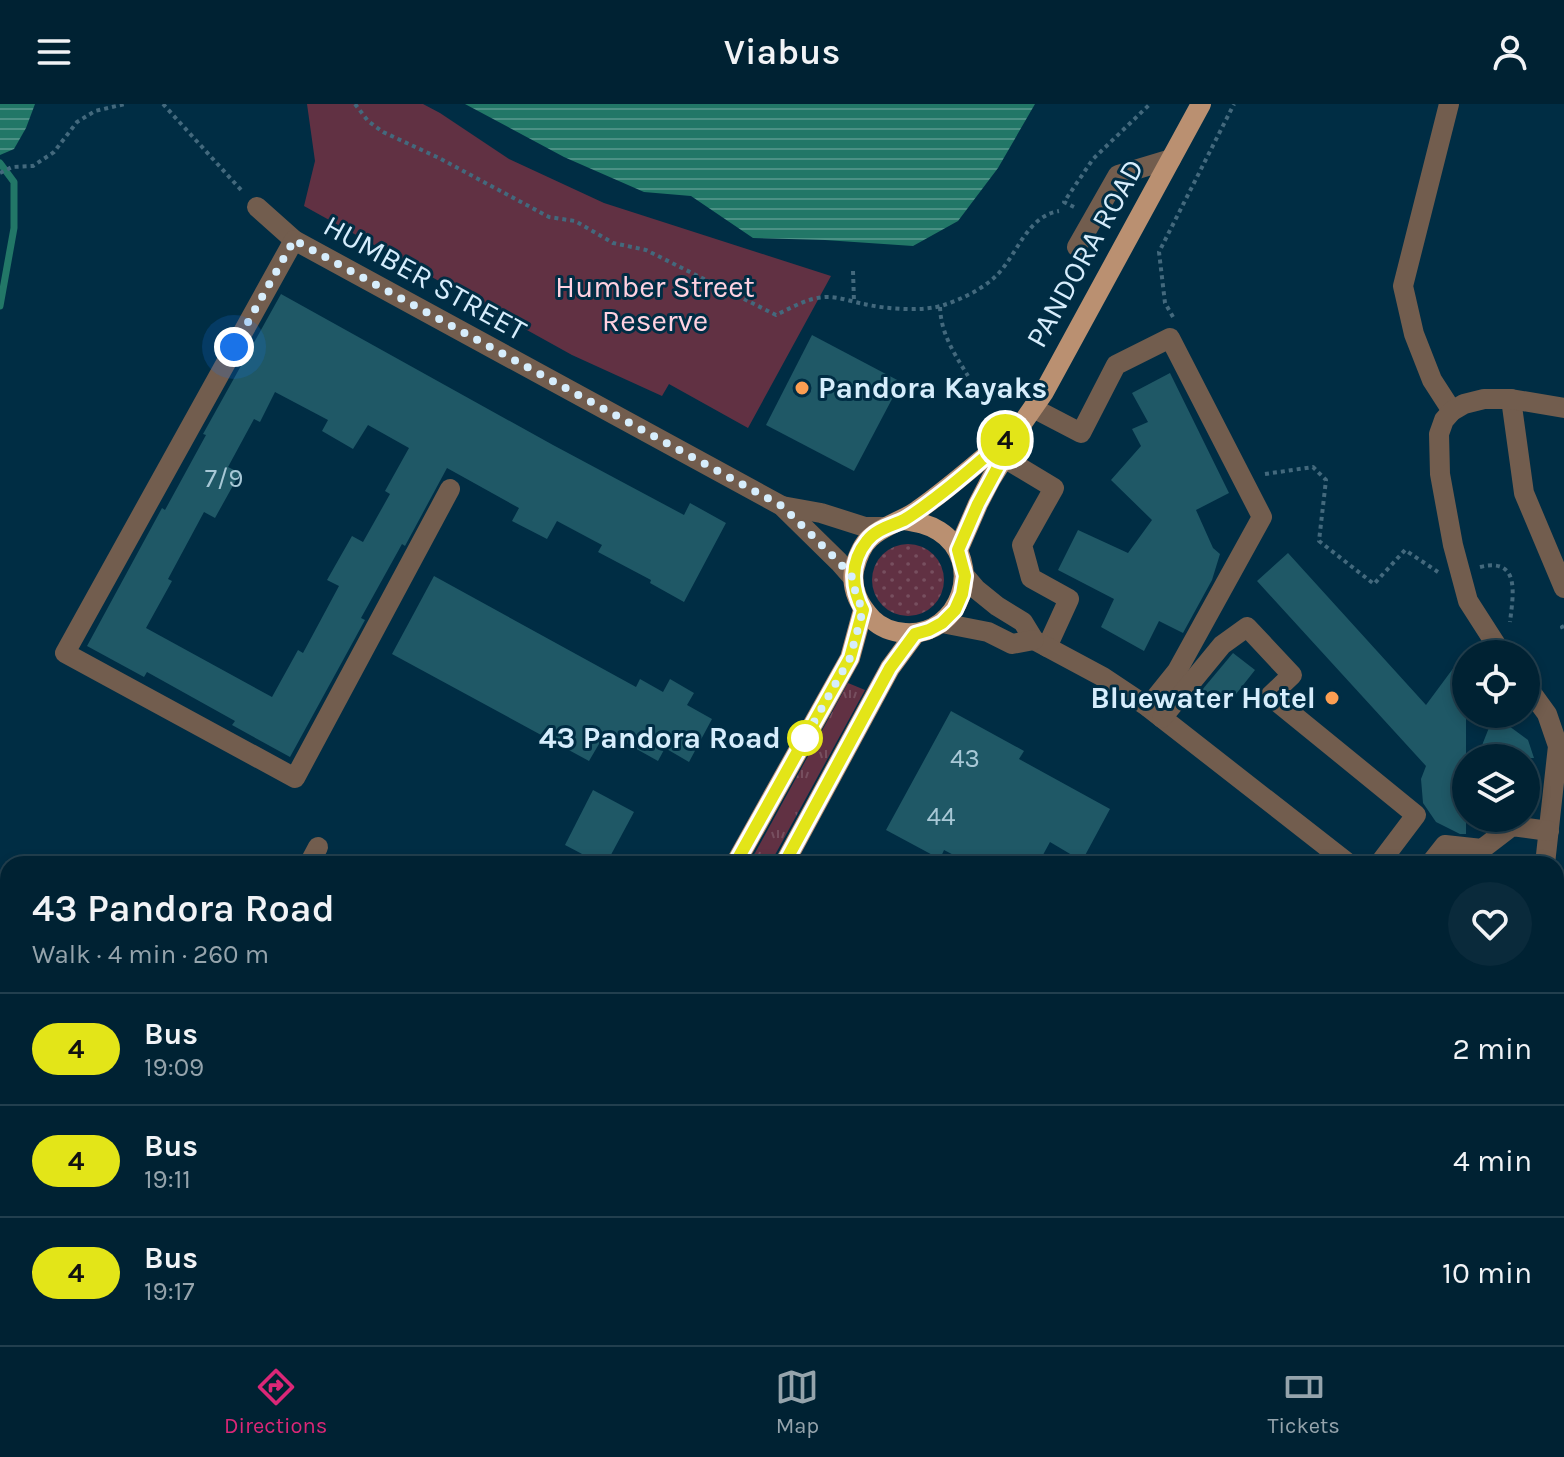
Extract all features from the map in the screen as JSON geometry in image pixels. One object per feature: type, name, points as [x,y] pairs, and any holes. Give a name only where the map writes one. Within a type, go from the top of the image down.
[{"type":"main road","name":"PANDORA ROAD","points":[[1019,428],[1044,392],[1201,104]]},
{"type":"main road","points":[[958,550],[978,504],[1019,428]]},
{"type":"main road","points":[[895,523],[923,523],[940,532],[958,550],[965,576],[955,610],[942,623],[915,634],[896,632],[879,625],[863,610],[856,596],[853,578],[857,557],[868,539],[943,492],[1019,428]]},
{"type":"main road","points":[[739,856],[850,658],[863,610]]},
{"type":"main road","points":[[788,856],[890,668],[915,634]]},
{"type":"street","points":[[1449,104],[1403,286],[1414,334],[1432,380],[1452,411]]},
{"type":"street","points":[[1077,247],[1118,175],[1171,159]]},
{"type":"street","name":"HUMBER STREET","points":[[257,207],[294,240],[782,506],[853,578]]},
{"type":"street","points":[[294,240],[65,653],[295,778],[450,489]]},
{"type":"street","points":[[1033,408],[1081,433],[1116,365],[1170,338],[1262,517],[1155,713]]},
{"type":"street","points":[[1493,640],[1468,601],[1453,545],[1440,474],[1439,434],[1444,420],[1452,411],[1484,399],[1511,399],[1564,408]]},
{"type":"street","points":[[1511,399],[1524,493],[1564,588]]},
{"type":"street","points":[[1004,458],[1054,488],[1022,545],[1031,578],[1069,599],[1040,643]]},
{"type":"street","name":"HUMBER STREET","points":[[782,506],[821,513],[865,527],[895,523]]},
{"type":"street","points":[[965,576],[997,606],[1023,622],[1040,643],[1103,677],[1155,713],[1339,856]]},
{"type":"street","points":[[942,623],[988,632],[1012,644],[1040,643]]},
{"type":"street","points":[[1155,713],[1222,645],[1247,627],[1292,675],[1270,696],[1416,815],[1385,856]]},
{"type":"street","points":[[1540,704],[1547,714],[1558,746],[1546,856]]},
{"type":"street","points":[[1478,856],[1512,826],[1549,831]]},
{"type":"street","points":[[1436,856],[1445,845],[1474,856]]},
{"type":"path","points":[[0,173],[12,167],[33,166],[54,152],[77,122],[95,111],[125,104]]},
{"type":"path","points":[[163,104],[257,207]]},
{"type":"path","points":[[355,104],[368,121],[383,132],[549,217],[575,221],[613,243],[646,250],[776,315],[803,302],[829,297],[907,309],[940,307],[974,292],[994,278],[1037,221],[1059,211]]},
{"type":"path","points":[[1178,326],[1165,303],[1159,252],[1234,104]]},
{"type":"path","points":[[1152,249],[1159,252]]},
{"type":"path","points":[[853,271],[854,302]]},
{"type":"path","points":[[940,307],[947,342],[968,376]]},
{"type":"path","points":[[1261,475],[1313,467],[1326,480],[1319,541],[1374,584],[1405,550],[1445,576]]},
{"type":"path","points":[[1477,567],[1492,564],[1503,566],[1511,576],[1510,623]]},
{"type":"green space","name":"Humber Street Reserve","points":[[307,104],[423,104],[509,159],[604,203],[831,276],[748,428],[669,384],[662,396],[572,355],[304,206],[315,161]]},
{"type":"green space","points":[[901,544],[915,544],[934,554],[944,573],[944,587],[934,606],[915,616],[901,616],[882,606],[872,587],[872,573],[882,554]]},
{"type":"green space","points":[[848,683],[865,690],[774,856],[753,856]]},
{"type":"shaded area","points":[[0,104],[35,104],[14,149],[0,155]]},
{"type":"shaded area","points":[[465,104],[1035,104],[998,168],[958,221],[913,246],[753,238],[691,196],[644,192],[564,157]]},
{"type":"building","points":[[281,294],[684,515],[690,503],[726,523],[684,602],[650,583],[651,580],[598,552],[602,545],[557,521],[547,539],[512,521],[519,508],[447,468],[361,618],[365,620],[290,757],[232,725],[235,721],[147,672],[144,677],[87,646],[162,508],[165,510],[206,435],[203,434]],"holes":[[[275,392],[328,420],[322,431],[353,449],[368,425],[409,448],[385,491],[390,494],[363,542],[352,536],[327,580],[339,586],[303,653],[298,650],[272,697],[146,628],[204,512],[215,518],[240,473],[228,467],[254,419],[260,422]]]},
{"type":"building","points":[[812,335],[901,382],[854,471],[766,425]]},
{"type":"building","points":[[1170,373],[1229,493],[1196,510],[1213,548],[1220,554],[1212,580],[1183,633],[1159,621],[1144,651],[1101,627],[1114,599],[1058,570],[1078,530],[1128,553],[1152,520],[1111,480],[1141,446],[1132,429],[1148,422],[1132,393]]},
{"type":"building","points":[[1288,553],[1426,705],[1452,670],[1452,728],[1466,728],[1466,744],[1452,744],[1452,830],[1436,822],[1423,803],[1421,779],[1426,766],[1257,581]]},
{"type":"building","points":[[434,576],[636,687],[640,679],[663,692],[670,679],[694,693],[687,705],[712,719],[689,762],[665,748],[658,761],[606,732],[589,761],[392,654]]},
{"type":"building","points":[[1233,653],[1255,670],[1225,708],[1202,690]]},
{"type":"building","points":[[951,711],[1024,751],[1019,759],[1110,809],[1085,856],[1074,856],[1050,842],[1042,856],[956,856],[944,850],[941,856],[934,856],[886,830]]},
{"type":"building","points":[[1489,728],[1512,728],[1529,744],[1483,744]]},
{"type":"building","points":[[593,790],[634,812],[610,856],[586,856],[565,845]]},
{"type":"waterway","points":[[0,163],[14,182],[14,228],[0,306]]},
{"type":"bus line","name":"4","points":[[739,856],[850,658],[863,610],[856,596],[853,578],[857,557],[868,539],[936,498],[1019,428],[978,504],[958,550],[965,576],[955,610],[942,623],[915,634],[890,668],[788,856]]},
{"type":"place","name":"Pandora Kayaks","points":[[802,388]]},
{"type":"place","name":"Bluewater Hotel","points":[[1332,698]]},
{"type":"place","name":"43 Pandora Road","points":[[805,738]]},
{"type":"route","points":[[234,347],[294,240],[782,506],[853,578],[856,596],[863,610],[850,658],[805,738]]}]
